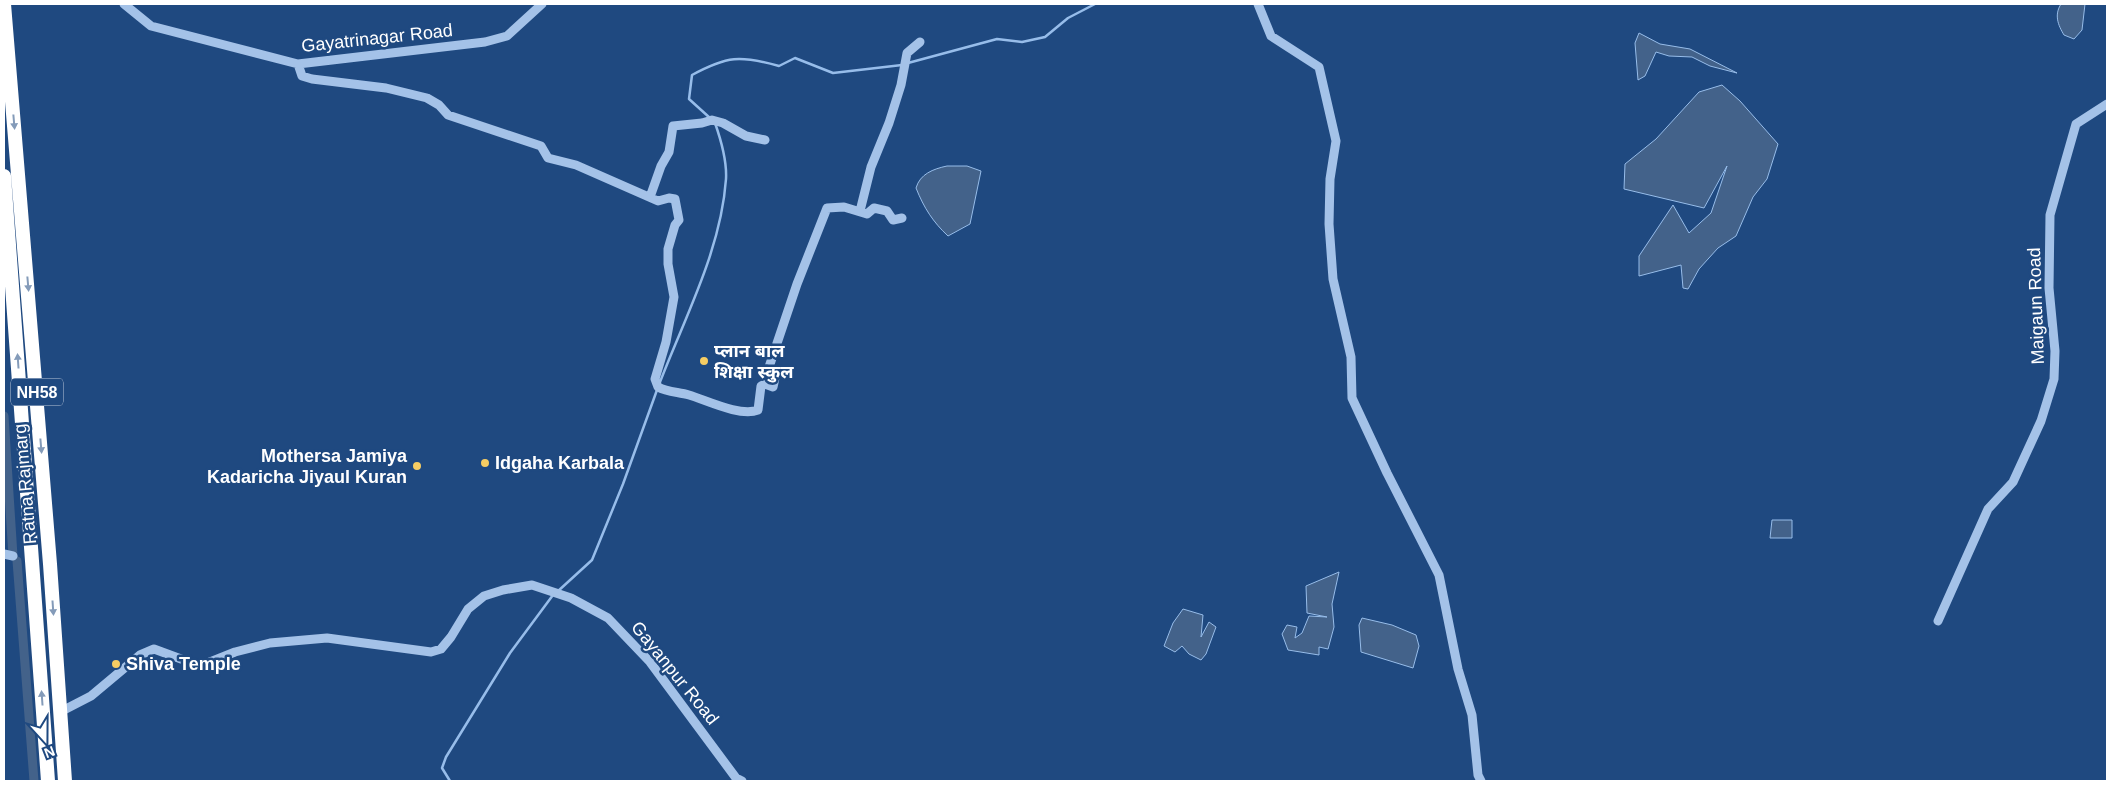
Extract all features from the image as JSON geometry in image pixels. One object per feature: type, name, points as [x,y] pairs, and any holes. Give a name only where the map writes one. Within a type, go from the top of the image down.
[{"type":"highway","name":"Ratna Rajmarg","points":[[4,4],[47,525],[65,781]]},
{"type":"highway","name":"Ratna Rajmarg","points":[[4,176],[48,781]]},
{"type":"street","name":"Gayatrinagar Road","points":[[124,4],[151,26],[298,64],[485,42],[507,36],[542,4]]},
{"type":"street","points":[[1258,4],[1271,36],[1319,67],[1336,140],[1330,179],[1329,224],[1333,279],[1351,357],[1352,398],[1387,473],[1439,575],[1456,660],[1472,715],[1478,775],[1481,781]]},
{"type":"street","points":[[860,211],[871,167],[889,124],[899,92],[908,53],[920,42]]},
{"type":"street","points":[[298,64],[302,76],[312,79],[386,88],[427,98],[440,105],[448,115],[540,145],[548,158],[576,165],[658,201],[669,198],[675,199],[679,220],[675,225],[668,249],[668,264],[674,297],[666,342],[655,379],[658,387],[664,391],[689,395],[742,411],[758,410],[761,386],[765,384],[773,387],[775,378],[768,374],[768,370],[826,208],[834,206],[867,214],[874,208],[887,211],[893,220],[902,218]]},
{"type":"street","name":"Maigaun Road","points":[[1938,621],[1988,509],[2013,482],[2041,421],[2054,379],[2055,351],[2049,288],[2050,215],[2076,124],[2107,104]]},
{"type":"street","points":[[650,197],[661,166],[667,158],[673,126],[712,120],[723,123],[746,136],[765,140]]},
{"type":"street","name":"Gayanpur Road","points":[[60,712],[91,696],[140,655],[154,649],[200,666],[235,652],[270,642],[326,638],[431,652],[441,649],[452,637],[468,608],[484,596],[503,590],[532,585],[570,598],[608,618],[632,640],[737,780]]},
{"type":"water","points":[[2061,4],[2085,4],[2082,30],[2074,39],[2064,35],[2059,24],[2057,16]]},
{"type":"water","points":[[1639,33],[1660,44],[1690,49],[1737,73],[1710,66],[1692,57],[1669,56],[1656,52],[1645,76],[1638,80],[1635,43]]},
{"type":"water","points":[[1722,85],[1740,101],[1778,144],[1767,179],[1753,197],[1736,236],[1718,248],[1699,269],[1688,289],[1683,288],[1681,265],[1639,276],[1639,256],[1673,205],[1689,233],[1711,213],[1727,166],[1704,208],[1624,189],[1625,164],[1656,139],[1699,92]]},
{"type":"water","points":[[947,166],[967,166],[981,171],[970,224],[948,236],[929,214],[916,188],[921,179],[928,173]]},
{"type":"water","points":[[1772,520],[1792,520],[1792,538],[1770,538]]},
{"type":"water","points":[[1339,572],[1332,604],[1334,627],[1328,649],[1319,647],[1319,655],[1288,650],[1282,634],[1287,625],[1297,627],[1295,638],[1302,633],[1309,616],[1327,617],[1307,613],[1306,586]]},
{"type":"water","points":[[1183,609],[1203,615],[1201,637],[1209,622],[1216,627],[1206,654],[1201,660],[1189,654],[1182,646],[1175,652],[1164,646],[1173,623]]},
{"type":"water","points":[[1362,618],[1392,625],[1416,635],[1419,646],[1413,668],[1361,652],[1359,625]]},
{"type":"waterway","points":[[908,63],[997,39],[1022,42],[1045,37],[1068,18],[1095,4]]},
{"type":"waterway","points":[[710,118],[689,99],[692,75],[725,61],[744,59],[779,66],[795,58],[833,73],[902,65]]},
{"type":"waterway","points":[[660,382],[710,257],[723,205],[726,165],[715,123]]},
{"type":"waterway","points":[[557,592],[592,560],[623,484],[657,390]]},
{"type":"waterway","points":[[4,416],[13,556]]},
{"type":"waterway","points":[[17,561],[34,781]]},
{"type":"waterway","points":[[450,781],[442,768],[446,757],[510,653],[553,595]]},
{"type":"place","name":"प्लान बाल शिक्षा स्कुल","points":[[704,361]]},
{"type":"place","name":"Idgaha Karbala","points":[[485,463]]},
{"type":"place","name":"Mothersa Jamiya Kadaricha Jiyaul Kuran","points":[[417,466]]},
{"type":"place","name":"Shiva Temple","points":[[116,664]]}]
